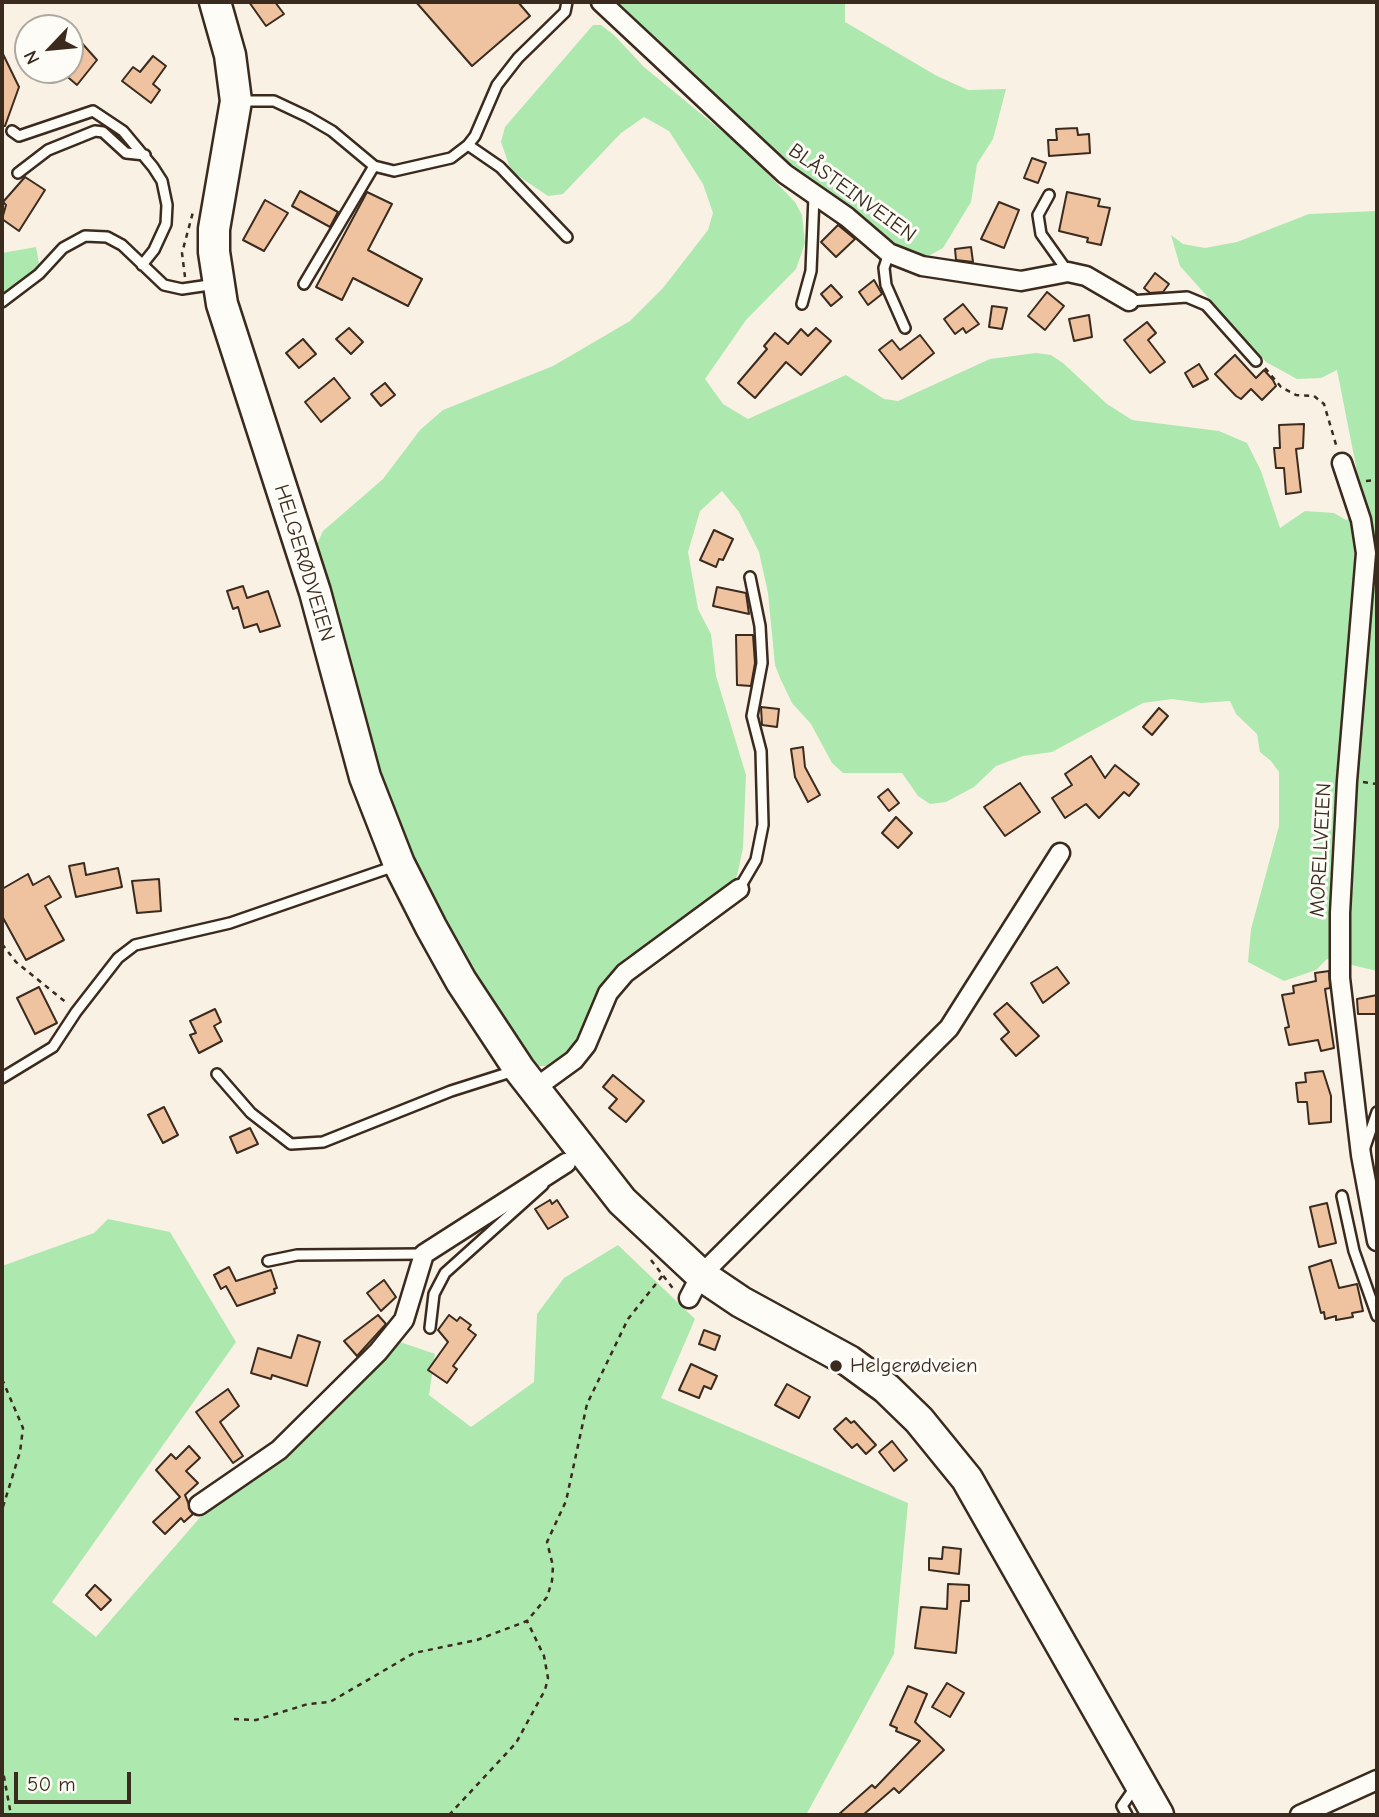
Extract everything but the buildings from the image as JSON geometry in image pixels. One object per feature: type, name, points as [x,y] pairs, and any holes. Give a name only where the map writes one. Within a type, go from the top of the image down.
[{"type":"main road","name":"HELGERØDVEIEN","points":[[215,2],[230,55],[236,101],[214,229],[218,283],[235,345],[315,592],[365,777],[400,864],[461,981],[526,1079],[622,1201],[695,1286],[741,1302],[849,1361],[886,1388],[919,1420],[974,1490],[1158,1815]]},
{"type":"street","name":"BLÅSTEINVEIEN","points":[[601,2],[785,174],[847,217],[888,253],[922,266],[1021,281],[1068,272]]},
{"type":"street","points":[[1068,272],[1086,276],[1129,301]]},
{"type":"street","name":"MORELLVEIEN","points":[[1342,463],[1361,520],[1366,553],[1340,913],[1340,978],[1362,1154],[1377,1241]]},
{"type":"street","points":[[695,1286],[949,1028],[1060,853]]},
{"type":"street","points":[[526,1079],[574,1060],[586,1045],[608,993],[625,972],[739,889]]},
{"type":"street","points":[[199,1505],[279,1450],[378,1352],[404,1320],[424,1254],[566,1163]]},
{"type":"street","points":[[1300,1815],[1377,1780]]},
{"type":"lane","points":[[236,101],[274,101],[297,111],[332,131],[374,166],[394,171],[452,158],[468,145],[497,85],[518,58],[565,12],[567,2]]},
{"type":"lane","points":[[12,131],[19,136],[93,111],[123,131],[145,155],[162,181],[167,205],[166,224],[154,250],[142,265]]},
{"type":"lane","points":[[18,173],[48,150],[95,131],[103,132],[126,153],[145,155]]},
{"type":"lane","points":[[468,145],[500,167],[567,237]]},
{"type":"lane","points":[[304,284],[374,166]]},
{"type":"lane","points":[[1049,195],[1038,215],[1041,234],[1068,272]]},
{"type":"lane","points":[[802,304],[811,271],[814,196]]},
{"type":"lane","points":[[2,302],[39,274],[63,248],[85,236],[107,237],[122,245],[164,285],[182,289],[218,283]]},
{"type":"lane","points":[[888,253],[884,268],[886,285],[905,328]]},
{"type":"lane","points":[[1129,301],[1187,297],[1206,305],[1256,361]]},
{"type":"lane","points":[[739,889],[756,860],[763,825],[761,751],[752,716],[753,701],[759,689],[762,651],[750,578]]},
{"type":"lane","points":[[2,1078],[53,1047],[118,958],[135,945],[230,923],[400,864]]},
{"type":"lane","points":[[217,1074],[251,1113],[291,1144],[323,1142],[452,1091],[502,1077],[526,1079]]},
{"type":"lane","points":[[1362,1154],[1377,1112]]},
{"type":"lane","points":[[430,1328],[434,1294],[445,1273],[534,1195],[548,1177]]},
{"type":"lane","points":[[1342,1196],[1354,1251],[1377,1316]]},
{"type":"lane","points":[[268,1261],[297,1255],[424,1254]]},
{"type":"lane","points":[[1127,1815],[1122,1806],[1139,1782]]},
{"type":"path","points":[[1256,361],[1281,387],[1296,395],[1314,396],[1324,404],[1342,463]]},
{"type":"path","points":[[2,944],[16,962],[76,1012]]},
{"type":"path","points":[[234,1719],[256,1720],[308,1704],[330,1702],[414,1653],[468,1643],[527,1621],[547,1597],[552,1581],[548,1536],[566,1501],[587,1404],[628,1319],[663,1275]]},
{"type":"path","points":[[2,1379],[23,1428],[20,1452],[2,1510]]},
{"type":"path","points":[[449,1815],[516,1743],[545,1690],[548,1678],[544,1656],[527,1621]]},
{"type":"path","points":[[2,1766],[11,1815]]},
{"type":"green space","points":[[614,2],[845,2],[845,22],[937,76],[968,90],[1006,89],[993,139],[977,164],[971,202],[943,248],[930,255],[915,257],[827,193],[758,141],[649,42]]},
{"type":"green space","points":[[593,25],[601,25],[614,35],[644,67],[745,150],[795,202],[802,215],[805,243],[796,269],[746,320],[705,379],[723,404],[748,419],[846,375],[884,399],[898,401],[990,359],[1036,353],[1051,355],[1107,404],[1132,420],[1219,431],[1247,443],[1261,471],[1280,528],[1305,511],[1334,513],[1346,520],[1365,512],[1337,370],[1321,378],[1297,379],[1266,362],[1180,266],[1171,235],[1183,244],[1205,248],[1237,242],[1309,214],[1377,211],[1377,971],[1327,959],[1316,970],[1284,981],[1248,962],[1251,929],[1279,826],[1279,772],[1260,752],[1257,734],[1236,714],[1230,701],[1201,703],[1172,699],[1143,703],[1052,752],[1023,756],[996,766],[974,787],[946,802],[930,804],[918,796],[902,773],[843,773],[832,763],[811,724],[792,703],[780,678],[775,665],[768,593],[759,552],[739,512],[722,491],[700,511],[688,552],[698,609],[711,634],[716,676],[746,775],[743,848],[737,876],[729,888],[682,923],[625,958],[598,991],[574,1044],[553,1066],[539,1066],[527,1059],[497,1024],[421,876],[391,806],[316,546],[323,531],[383,479],[420,430],[443,410],[553,366],[630,321],[663,288],[708,230],[713,213],[703,184],[669,131],[644,117],[621,133],[563,194],[548,196],[511,171],[501,142],[505,127]]},
{"type":"green space","points":[[36,247],[41,275],[2,296],[2,253]]},
{"type":"green space","points":[[108,1219],[170,1232],[236,1342],[52,1602],[96,1637],[210,1506],[400,1342],[435,1354],[429,1395],[471,1427],[534,1382],[537,1314],[564,1278],[618,1245],[695,1319],[661,1398],[908,1503],[894,1654],[806,1815],[2,1815],[2,1266],[94,1233]]},
{"type":"place","name":"Helgerødveien","points":[[836,1366]]}]
